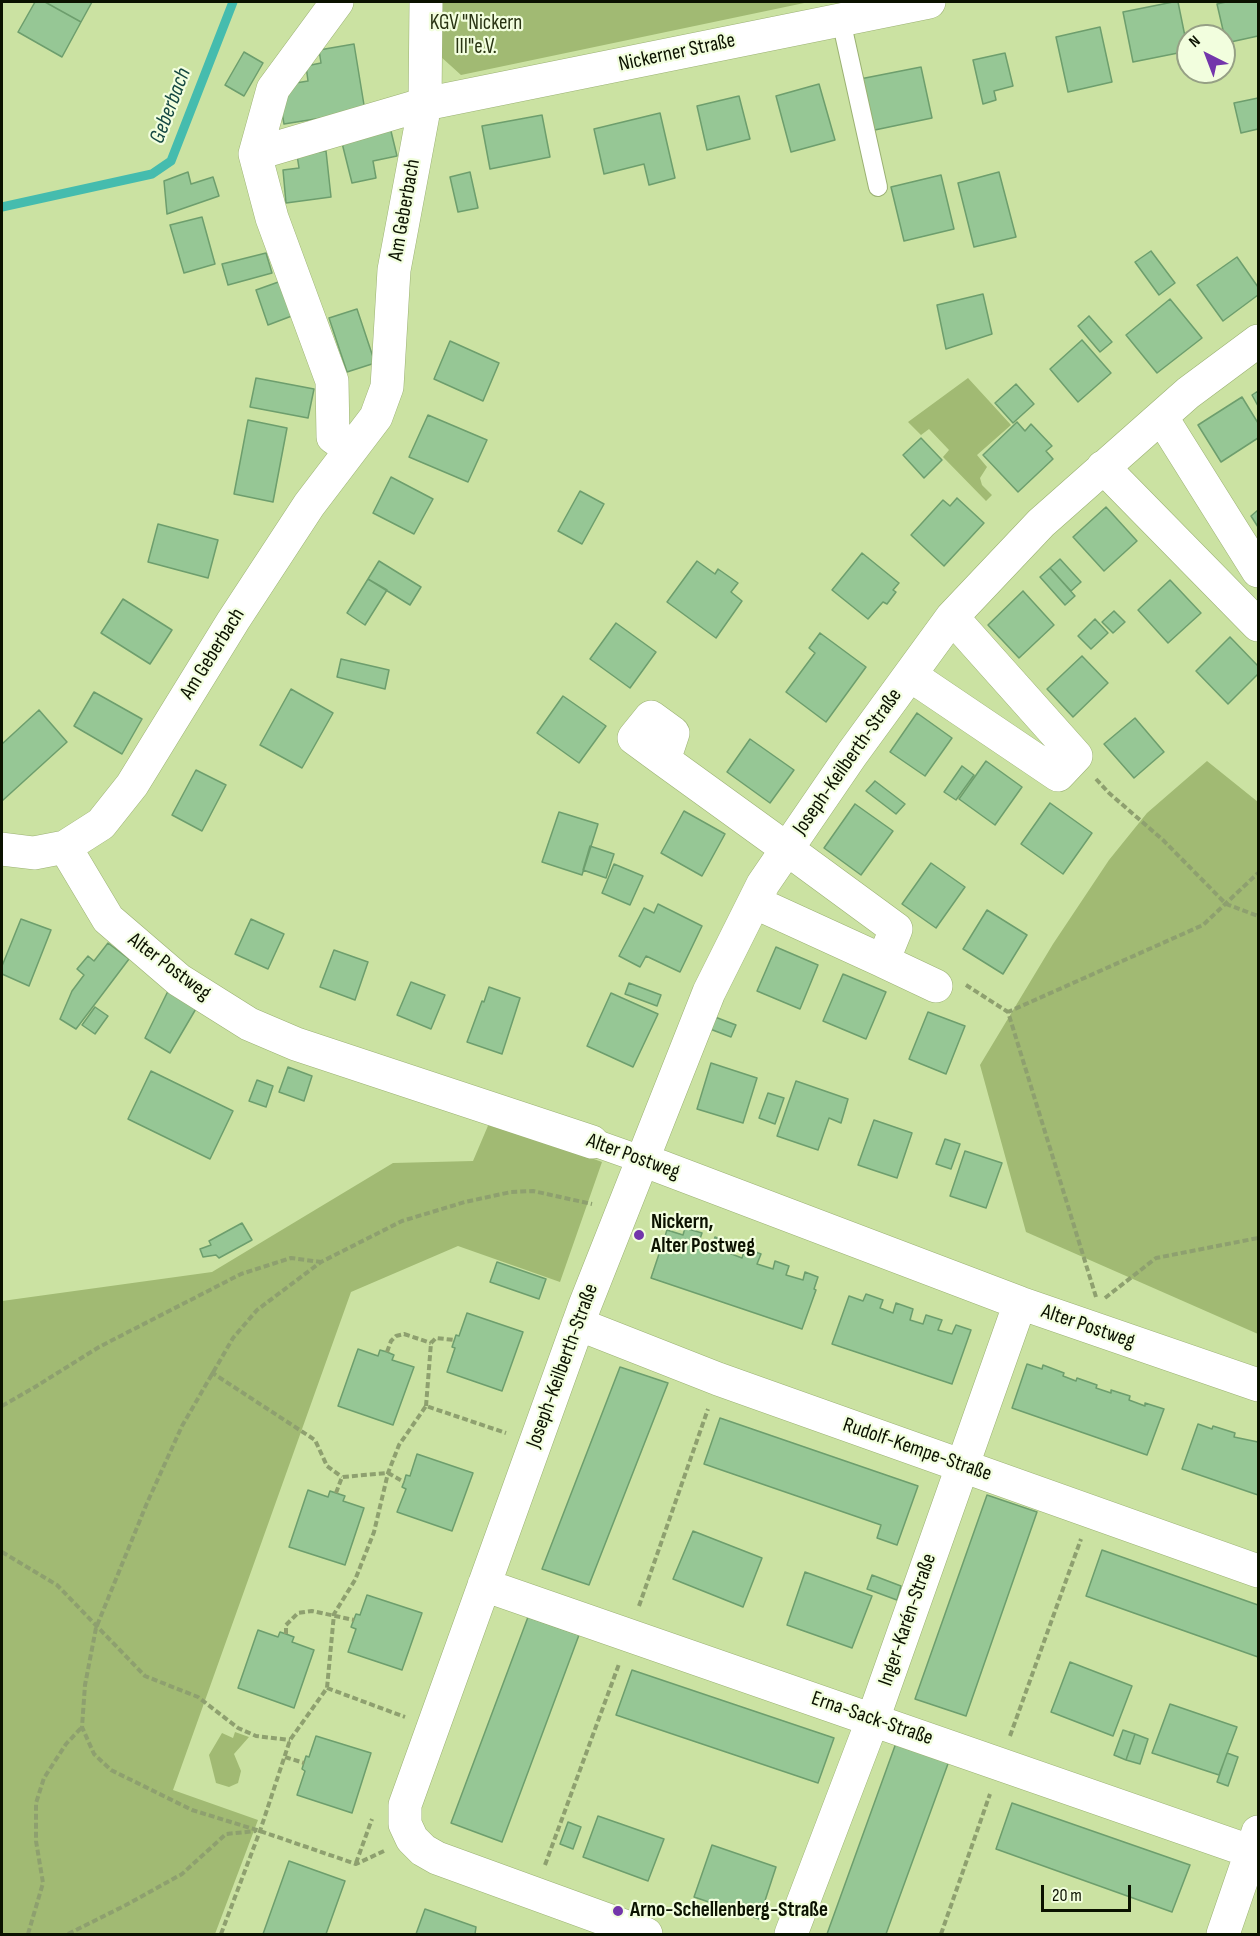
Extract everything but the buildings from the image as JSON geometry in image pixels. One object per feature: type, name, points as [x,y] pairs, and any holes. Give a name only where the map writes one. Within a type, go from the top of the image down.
[{"type":"street","points":[[337,2],[331,7],[273,89],[255,154],[272,218],[332,381],[333,437],[350,449]]},
{"type":"street","name":"Am Geberbach","points":[[65,847],[102,824],[132,785],[309,505],[376,417],[387,387],[394,270],[425,104],[426,2]]},
{"type":"street","name":"Nickerner Straße","points":[[425,104],[929,2]]},
{"type":"street","points":[[255,154],[425,104]]},
{"type":"street","name":"Joseph-Keilberth-Straße","points":[[412,1839],[405,1824],[405,1805],[578,1324],[709,992],[763,884],[852,754],[952,617],[1041,523],[1103,467],[1188,393],[1258,341]]},
{"type":"street","points":[[1162,418],[1258,571]]},
{"type":"street","points":[[1103,467],[1258,625]]},
{"type":"street","name":"Joseph-Keilberth-Straße","points":[[910,675],[1058,775],[1076,756],[952,617]]},
{"type":"street","name":"Joseph-Keilberth-Straße","points":[[664,760],[896,929],[883,961]]},
{"type":"street","points":[[2,849],[34,853],[65,847]]},
{"type":"street","name":"Alter Postweg","points":[[65,847],[108,919],[179,980],[249,1023],[296,1044],[643,1160],[1020,1303],[1258,1385]]},
{"type":"street","points":[[754,902],[936,986]]},
{"type":"street","name":"Inger-Karén-Straße","points":[[791,1935],[873,1719],[1020,1303]]},
{"type":"street","name":"Rudolf-Kempe-Straße","points":[[578,1324],[718,1379],[1258,1571]]},
{"type":"street","name":"Erna-Sack-Straße","points":[[484,1585],[1000,1764],[1256,1846]]},
{"type":"street","points":[[412,1839],[423,1850],[437,1858],[646,1935]]},
{"type":"street","points":[[1223,1935],[1256,1846]]},
{"type":"lane","points":[[841,20],[878,187]]},
{"type":"path","points":[[1109,793],[1163,840],[1226,904],[1258,916]]},
{"type":"path","points":[[1258,873],[1203,925],[1008,1012],[1098,1304],[1156,1258],[1258,1238]]},
{"type":"path","points":[[412,1839],[356,1864],[192,1810],[111,1770],[94,1754],[82,1726],[85,1685],[96,1628],[155,1484],[182,1426],[211,1372],[233,1338],[257,1310],[321,1262],[402,1221],[465,1202],[511,1192],[533,1191],[622,1211]]},
{"type":"path","points":[[2,1406],[99,1347],[241,1274],[291,1258],[321,1262]]},
{"type":"path","points":[[387,1352],[391,1341],[396,1336],[404,1334],[431,1343]]},
{"type":"path","points":[[221,1935],[260,1831],[290,1740],[327,1688],[334,1614],[355,1580],[374,1532],[388,1473],[399,1445],[426,1406],[431,1343],[436,1338],[454,1340]]},
{"type":"path","points":[[211,1372],[315,1440],[327,1466],[342,1477],[388,1473],[404,1482]]},
{"type":"path","points":[[426,1406],[535,1443]]},
{"type":"path","points":[[336,1493],[342,1477]]},
{"type":"path","points":[[940,1935],[1091,1511]]},
{"type":"path","points":[[2,1552],[57,1585],[96,1628],[145,1676],[198,1696],[238,1728],[256,1736],[290,1740]]},
{"type":"path","points":[[286,1634],[286,1624],[298,1613],[312,1611],[354,1620]]},
{"type":"path","points":[[327,1688],[434,1728]]},
{"type":"path","points":[[28,1935],[43,1882],[36,1841],[36,1803],[44,1778],[66,1744],[82,1726]]},
{"type":"path","points":[[284,1756],[304,1763]]},
{"type":"path","points":[[68,1935],[182,1874],[226,1834],[260,1831]]},
{"type":"green space","name":"KGV \"Nickern III\"e.V.","points":[[442,2],[809,2],[461,75],[440,56]]},
{"type":"green space","points":[[968,378],[1011,425],[977,455],[987,467],[980,478],[982,485],[992,495],[986,501],[943,457],[949,450],[929,429],[921,435],[908,422]]},
{"type":"green space","points":[[1207,761],[1258,802],[1258,1334],[1026,1232],[980,1065],[1053,944],[1109,860],[1147,813]]},
{"type":"green space","points":[[490,1121],[602,1162],[560,1282],[458,1246],[351,1292],[173,1790],[258,1820],[215,1934],[2,1934],[2,1301],[212,1272],[393,1163],[473,1161]]},
{"type":"green space","points":[[235,1732],[249,1737],[234,1754],[241,1771],[238,1783],[229,1787],[216,1783],[209,1755],[222,1733],[233,1738]]},
{"type":"waterway","name":"Geberbach","points":[[2,207],[152,174],[171,161],[233,2]]},
{"type":"place","name":"Nickern, Alter Postweg","points":[[639,1235]]},
{"type":"place","name":"Arno-Schellenberg-Straße","points":[[618,1911]]}]
